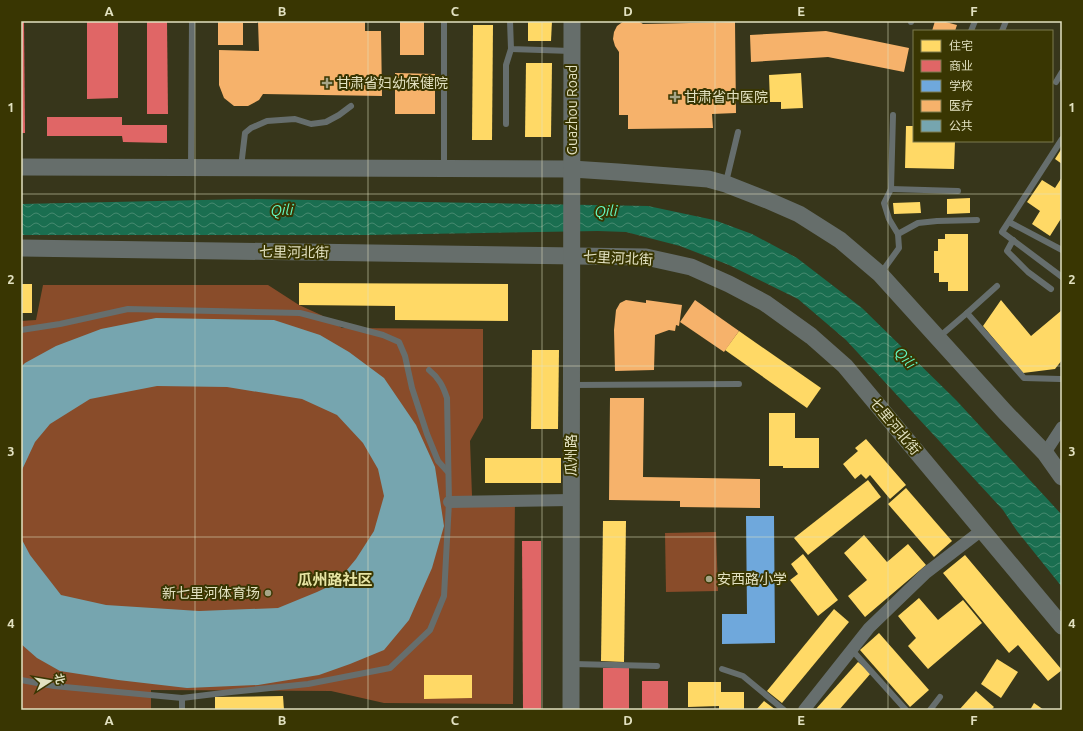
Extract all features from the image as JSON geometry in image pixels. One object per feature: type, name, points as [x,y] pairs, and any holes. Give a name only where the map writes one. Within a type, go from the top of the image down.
[{"type":"street","name":"Guazhou Road","points":[[572,21],[572,199]]},
{"type":"street","points":[[21,167],[191,169],[572,169],[708,180],[726,184],[799,214],[840,240],[880,274],[1005,412],[1045,453],[1062,477]]},
{"type":"street","name":"瓜州路","points":[[571,710],[572,199]]},
{"type":"street","name":"七里河北街","points":[[21,248],[646,257],[690,267],[729,284],[765,304],[811,336],[845,366],[1062,626]]},
{"type":"street","points":[[1045,453],[1062,428]]},
{"type":"street","points":[[449,502],[572,500]]},
{"type":"street","points":[[804,710],[869,628],[926,573],[982,530]]},
{"type":"lane","points":[[191,169],[192,21]]},
{"type":"lane","points":[[444,21],[444,169]]},
{"type":"lane","points":[[506,124],[506,65],[511,49],[510,21]]},
{"type":"lane","points":[[511,49],[572,51]]},
{"type":"lane","points":[[1056,82],[1062,72]]},
{"type":"lane","points":[[240,169],[245,132],[267,121],[295,118],[311,124],[326,122],[339,115],[350,106]]},
{"type":"lane","points":[[880,274],[899,248],[898,234],[889,219],[884,203],[891,189],[893,115]]},
{"type":"lane","points":[[726,184],[738,132]]},
{"type":"lane","points":[[1062,139],[1002,232],[1062,277]]},
{"type":"lane","points":[[891,189],[958,191]]},
{"type":"lane","points":[[898,234],[918,223],[977,220]]},
{"type":"lane","points":[[1009,222],[1062,250]]},
{"type":"lane","points":[[1013,240],[1007,251],[1028,272],[1051,289]]},
{"type":"lane","points":[[938,338],[997,286]]},
{"type":"lane","points":[[21,330],[60,324],[128,309],[300,313],[382,335],[399,342],[405,356],[412,388],[427,434],[438,461],[448,472]]},
{"type":"lane","points":[[967,313],[1024,378],[1060,378]]},
{"type":"lane","points":[[21,680],[54,686],[182,698],[308,684],[390,668],[430,630],[444,596],[449,502],[447,398],[443,387],[436,376],[429,370]]},
{"type":"lane","points":[[571,386],[739,384]]},
{"type":"lane","points":[[852,650],[906,710]]},
{"type":"lane","points":[[571,664],[657,666]]},
{"type":"lane","points":[[722,669],[743,676],[784,710]]},
{"type":"lane","points":[[182,698],[182,710]]},
{"type":"lane","points":[[930,710],[940,698]]},
{"type":"shaded area","name":"新七里河体育场","points":[[43,285],[268,285],[299,305],[321,315],[342,328],[483,329],[483,418],[470,441],[472,496],[515,496],[513,704],[384,703],[331,691],[151,690],[151,710],[21,710],[21,321],[36,320]]},
{"type":"shaded area","points":[[716,532],[718,591],[666,592],[665,533]]},
{"type":"water","name":"Qili","points":[[248,199],[648,206],[714,220],[752,234],[797,258],[862,308],[956,400],[1062,515],[1062,587],[1017,531],[1003,510],[846,340],[798,299],[729,265],[680,246],[626,232],[598,231],[367,235],[21,235],[21,204]]},
{"type":"building: 住宅","points":[[528,21],[552,21],[551,41],[528,41]]},
{"type":"building: 住宅","points":[[473,25],[493,25],[492,140],[472,140]]},
{"type":"building: 住宅","points":[[526,63],[552,63],[551,137],[525,137]]},
{"type":"building: 住宅","points":[[801,73],[803,108],[781,109],[781,102],[770,102],[769,75]]},
{"type":"building: 住宅","points":[[906,126],[913,126],[913,142],[955,142],[954,169],[905,168]]},
{"type":"building: 住宅","points":[[1062,148],[1062,164],[1055,159]]},
{"type":"building: 住宅","points":[[1062,177],[1062,217],[1050,236],[1032,224],[1040,211],[1027,202],[1042,180],[1055,188]]},
{"type":"building: 住宅","points":[[970,198],[970,213],[947,214],[947,199]]},
{"type":"building: 住宅","points":[[920,202],[921,213],[894,214],[893,203]]},
{"type":"building: 住宅","points":[[945,234],[968,234],[968,291],[948,291],[948,282],[939,282],[939,273],[934,273],[934,251],[938,251],[938,239],[945,239]]},
{"type":"building: 住宅","points":[[299,283],[508,284],[508,321],[395,320],[395,306],[299,305]]},
{"type":"building: 住宅","points":[[21,284],[32,284],[32,313],[21,313]]},
{"type":"building: 住宅","points":[[1001,300],[1031,336],[1062,310],[1062,360],[1055,369],[1023,373],[983,326]]},
{"type":"building: 住宅","points":[[739,331],[821,388],[807,408],[725,350]]},
{"type":"building: 住宅","points":[[532,350],[559,350],[558,429],[531,429]]},
{"type":"building: 住宅","points":[[769,413],[795,413],[795,438],[819,438],[819,468],[783,468],[783,466],[769,466]]},
{"type":"building: 住宅","points":[[866,439],[906,485],[890,499],[870,475],[866,479],[861,474],[855,479],[843,464],[858,451],[855,448]]},
{"type":"building: 住宅","points":[[485,458],[561,458],[561,483],[485,483]]},
{"type":"building: 住宅","points":[[868,480],[881,497],[808,555],[794,538]]},
{"type":"building: 住宅","points":[[906,488],[952,541],[934,557],[888,504]]},
{"type":"building: 住宅","points":[[603,521],[626,521],[624,662],[601,661]]},
{"type":"building: 住宅","points":[[864,535],[887,562],[908,544],[926,565],[865,617],[848,596],[867,580],[844,553]]},
{"type":"building: 住宅","points":[[803,554],[838,600],[818,616],[790,580],[798,574],[791,564]]},
{"type":"building: 住宅","points":[[965,555],[1062,670],[1048,681],[1018,645],[1009,653],[943,573]]},
{"type":"building: 住宅","points":[[919,598],[938,620],[963,600],[982,623],[928,669],[908,646],[916,638],[898,616]]},
{"type":"building: 住宅","points":[[834,609],[849,622],[782,703],[767,691]]},
{"type":"building: 住宅","points":[[879,633],[929,690],[910,707],[860,650]]},
{"type":"building: 住宅","points":[[997,659],[1018,672],[1001,698],[981,684]]},
{"type":"building: 住宅","points":[[858,662],[871,673],[839,710],[815,710]]},
{"type":"building: 住宅","points":[[424,675],[472,675],[472,698],[424,699]]},
{"type":"building: 住宅","points":[[688,682],[721,682],[721,692],[744,692],[744,710],[719,710],[719,706],[688,707]]},
{"type":"building: 住宅","points":[[976,691],[994,707],[991,710],[959,710]]},
{"type":"building: 住宅","points":[[283,696],[284,710],[215,710],[215,697]]},
{"type":"building: 住宅","points":[[764,701],[776,710],[756,710]]},
{"type":"building: 住宅","points":[[1034,703],[1044,710],[1030,710]]},
{"type":"building: 商业","points":[[21,21],[24,21],[25,133],[21,133]]},
{"type":"building: 商业","points":[[87,21],[118,21],[118,98],[87,99]]},
{"type":"building: 商业","points":[[147,21],[167,21],[168,114],[147,114]]},
{"type":"building: 商业","points":[[47,117],[122,117],[122,125],[167,125],[167,143],[123,142],[122,136],[47,136]]},
{"type":"building: 商业","points":[[522,541],[541,541],[541,710],[523,710]]},
{"type":"building: 商业","points":[[603,668],[629,668],[629,710],[603,710]]},
{"type":"building: 商业","points":[[642,681],[668,681],[668,710],[642,710]]},
{"type":"building: 学校","points":[[746,516],[774,516],[775,643],[722,644],[722,614],[747,614]]},
{"type":"building: 医疗","points":[[218,21],[257,21],[257,23],[243,23],[243,45],[218,45]]},
{"type":"building: 医疗","points":[[258,21],[365,21],[365,31],[381,31],[382,96],[263,94],[259,100],[248,106],[234,106],[224,98],[219,85],[219,50],[259,51]]},
{"type":"building: 医疗","points":[[400,21],[424,21],[424,55],[400,55]]},
{"type":"building: 医疗","points":[[624,21],[638,21],[643,24],[735,22],[736,113],[712,114],[713,128],[628,129],[628,115],[619,115],[619,52],[613,39],[617,26]]},
{"type":"building: 医疗","points":[[935,21],[942,21],[957,25],[955,30],[932,30]]},
{"type":"building: 医疗","points":[[826,31],[909,48],[904,72],[828,57],[751,62],[750,35]]},
{"type":"building: 医疗","points":[[395,73],[435,74],[435,114],[395,114]]},
{"type":"building: 医疗","points":[[626,300],[646,303],[646,300],[682,305],[679,326],[676,325],[675,331],[669,330],[655,335],[654,370],[615,371],[614,330],[616,310],[620,303]]},
{"type":"building: 医疗","points":[[695,300],[739,331],[724,352],[680,322]]},
{"type":"building: 医疗","points":[[610,398],[644,398],[643,477],[760,479],[760,508],[680,507],[680,501],[609,500]]},
{"type":"building: 公共","points":[[156,318],[274,320],[320,335],[349,352],[384,378],[416,425],[435,467],[444,526],[432,568],[409,620],[384,650],[319,675],[258,685],[187,688],[118,680],[60,671],[37,658],[21,644],[21,538],[30,555],[61,595],[106,605],[199,611],[278,608],[317,592],[336,583],[356,559],[374,531],[384,496],[378,469],[363,443],[337,415],[302,399],[227,387],[157,386],[90,399],[50,424],[35,442],[21,472],[21,367],[25,363],[56,346],[101,329]]},
{"type":"place","name":"甘肃省妇幼保健院","points":[[327,83]]},
{"type":"place","name":"甘肃省中医院","points":[[675,97]]},
{"type":"place","name":"安西路小学","points":[[709,579]]},
{"type":"place","name":"新七里河体育场","points":[[268,593]]},
{"type":"district","name":"瓜州路社区","points":[[335,580]]}]
